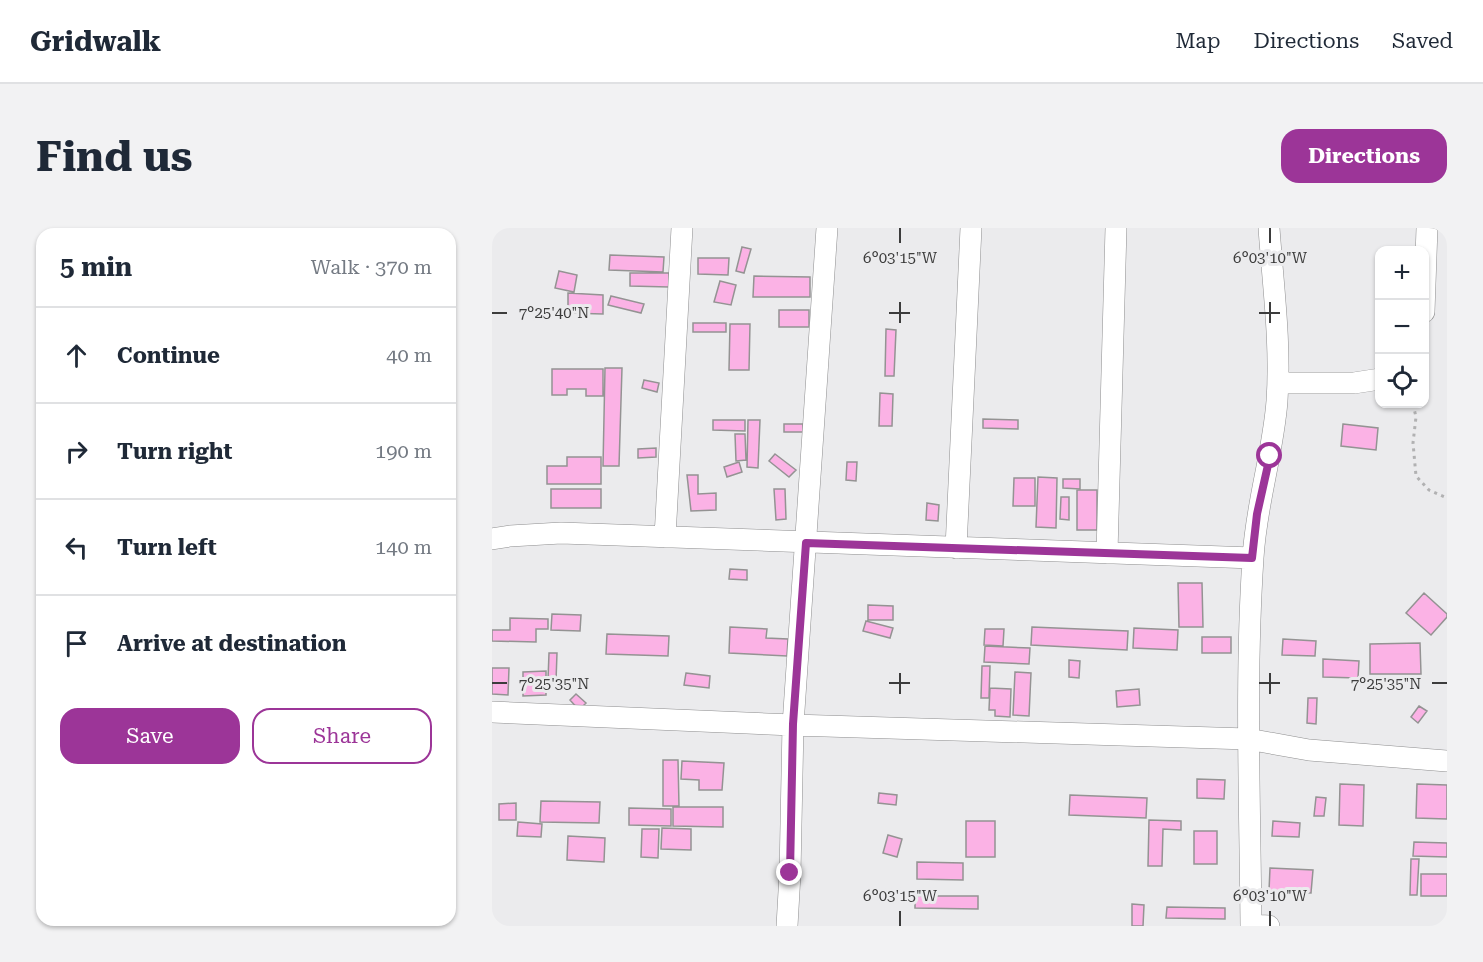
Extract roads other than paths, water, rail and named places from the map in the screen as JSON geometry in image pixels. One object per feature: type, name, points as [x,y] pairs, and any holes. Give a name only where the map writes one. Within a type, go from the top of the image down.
[{"type":"street","points":[[665,537],[682,228]]},
{"type":"street","points":[[787,926],[793,724],[827,228]]},
{"type":"street","points":[[956,548],[970,228]]},
{"type":"street","points":[[1107,553],[1116,228]]},
{"type":"street","points":[[1257,925],[1248,739],[1252,558],[1257,514],[1270,456],[1278,383],[1269,228]]},
{"type":"street","points":[[1425,300],[1427,228]]},
{"type":"street","points":[[1278,383],[1375,380]]},
{"type":"street","points":[[492,539],[561,533],[1252,558]]},
{"type":"street","points":[[492,712],[1248,739],[1309,750],[1447,761]]}]
